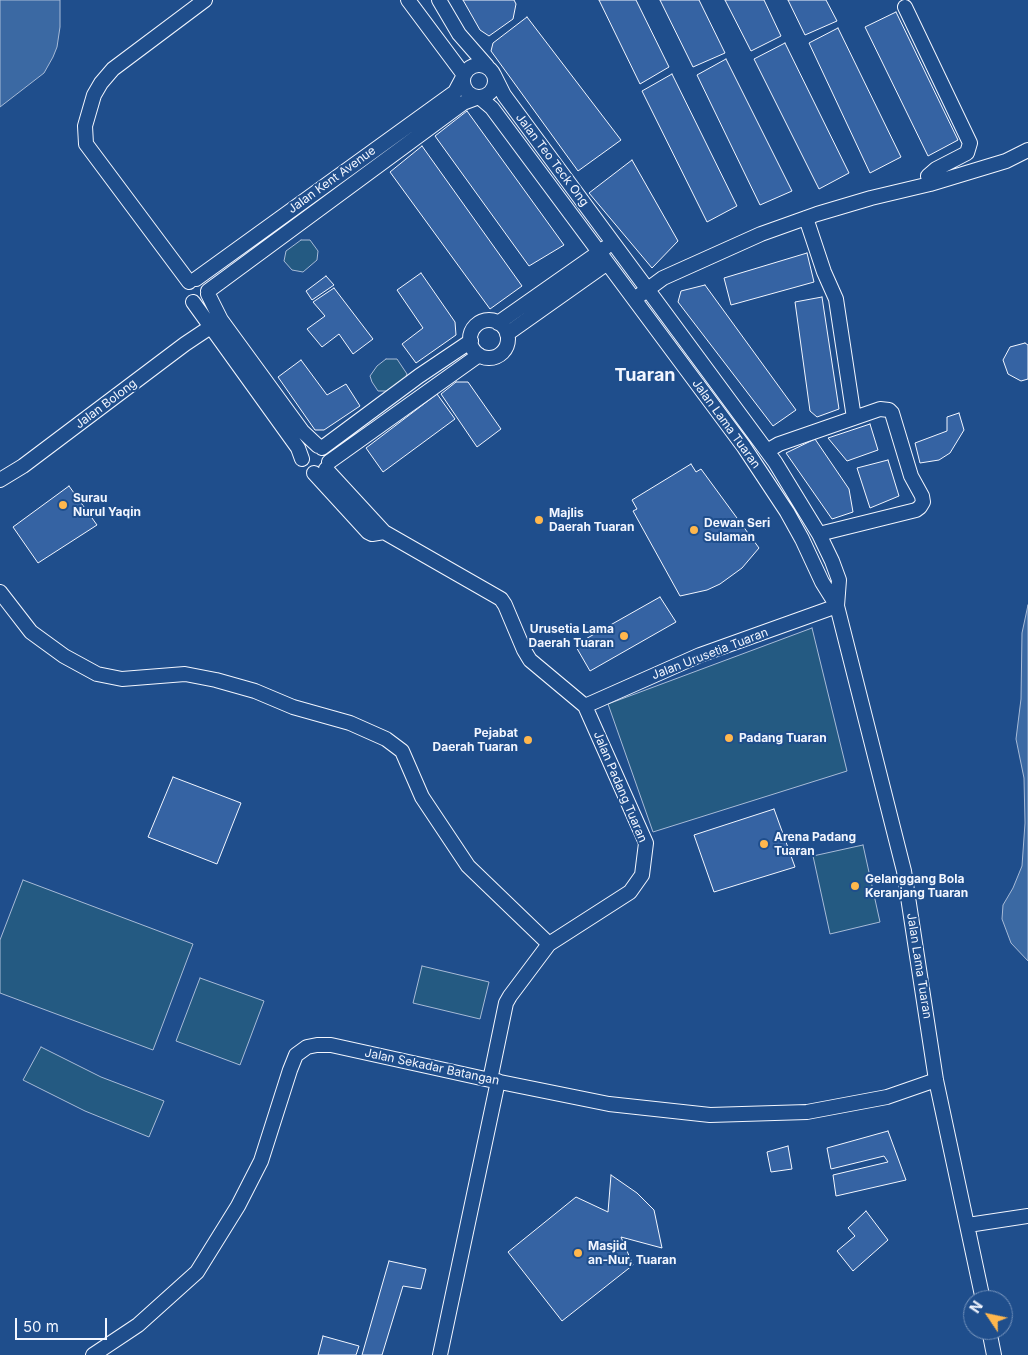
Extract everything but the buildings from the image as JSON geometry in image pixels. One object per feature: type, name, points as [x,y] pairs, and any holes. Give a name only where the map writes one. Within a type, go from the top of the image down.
[{"type":"street","points":[[192,280],[86,144],[85,126],[94,94],[113,69],[205,0]]},
{"type":"street","points":[[408,0],[465,74]]},
{"type":"street","points":[[439,0],[459,34],[465,74],[463,81],[465,89],[471,95],[479,97],[486,96],[493,89],[495,82],[490,71],[477,65],[465,74]]},
{"type":"street","points":[[905,7],[970,143],[967,153],[936,169],[928,176],[930,184]]},
{"type":"street","name":"Jalan Teo Teck Ong","points":[[459,34],[490,71],[504,95],[615,244]]},
{"type":"street","name":"Jalan Kent Avenue","points":[[192,280],[455,92],[465,74]]},
{"type":"street","name":"Jalan Kent Avenue","points":[[208,292],[463,103],[479,97]]},
{"type":"street","name":"Jalan Teo Teck Ong","points":[[479,97],[492,108],[598,252]]},
{"type":"street","points":[[634,300],[664,278],[761,234],[871,198],[930,184],[1006,161],[1028,150]]},
{"type":"street","points":[[806,218],[824,272],[836,299],[854,418]]},
{"type":"street","points":[[498,323],[598,252],[615,244],[644,273],[653,277],[664,278]]},
{"type":"street","name":"Jalan Lama Tuaran","points":[[615,244],[766,451],[819,534],[839,580],[837,606]]},
{"type":"street","name":"Jalan Lama Tuaran","points":[[598,252],[757,466],[787,512],[822,582],[837,606],[904,871],[936,1080],[981,1290]]},
{"type":"street","points":[[507,334],[606,264]]},
{"type":"street","points":[[323,468],[328,454],[302,431],[216,323],[188,299],[185,292],[186,285],[192,280],[203,280],[216,323],[227,348],[298,448],[307,470],[323,468],[474,358],[490,358],[502,353],[508,342],[506,330],[498,323],[490,320],[478,324],[472,334],[471,341],[474,358]]},
{"type":"street","points":[[196,306],[208,292]]},
{"type":"street","points":[[181,347],[196,332],[201,321],[196,306]]},
{"type":"street","name":"Jalan Bolong","points":[[0,480],[24,466],[181,347],[216,323]]},
{"type":"street","points":[[181,347],[215,341],[227,348]]},
{"type":"street","points":[[302,458],[306,451],[313,446],[320,447],[471,341]]},
{"type":"street","points":[[766,451],[778,444],[880,409],[889,410],[892,413],[911,476],[922,496],[923,502],[916,510],[819,534]]},
{"type":"street","name":"Jalan Padang Tuaran","points":[[323,468],[384,532],[501,599],[530,660],[585,706],[646,843],[642,875],[630,892],[549,944],[506,1003],[494,1080],[440,1355]]},
{"type":"street","points":[[0,592],[32,632],[64,656],[97,674],[122,679],[185,674],[216,680],[255,691],[293,707],[350,723],[386,739],[402,751],[422,797],[468,866],[549,944]]},
{"type":"street","name":"Jalan Urusetia Tuaran","points":[[585,706],[700,655],[837,606]]},
{"type":"street","name":"Jalan Sekadar Batangan","points":[[94,1355],[138,1324],[197,1272],[238,1206],[261,1161],[296,1055],[307,1047],[331,1045],[609,1104],[710,1115],[807,1112],[887,1097],[936,1080]]},
{"type":"street","points":[[968,1225],[1028,1216]]},
{"type":"street","points":[[991,1340],[994,1355]]},
{"type":"shaded area","points":[[0,0],[60,0],[60,27],[57,47],[53,57],[44,73],[0,107]]},
{"type":"shaded area","points":[[301,240],[310,240],[318,251],[317,260],[303,272],[292,270],[284,261],[286,251]]},
{"type":"shaded area","points":[[386,359],[397,359],[407,374],[404,381],[390,391],[378,391],[370,376],[377,366]]},
{"type":"shaded area","points":[[1028,605],[1028,961],[1011,943],[1002,919],[1003,905],[1013,888],[1022,866],[1025,823],[1024,778],[1016,739],[1021,699],[1022,633]]},
{"type":"shaded area","name":"Padang Tuaran","points":[[812,628],[847,771],[653,832],[608,704]]},
{"type":"shaded area","points":[[863,845],[880,922],[830,934],[813,856]]},
{"type":"shaded area","points":[[23,880],[193,944],[153,1050],[0,993],[0,940]]},
{"type":"shaded area","points":[[422,966],[489,982],[480,1019],[413,1003]]},
{"type":"shaded area","points":[[200,978],[264,1001],[240,1065],[176,1041]]},
{"type":"shaded area","points":[[41,1047],[101,1077],[164,1101],[149,1137],[85,1111],[23,1080]]},
{"type":"place","name":"Surau Nurul Yaqin","points":[[63,505]]},
{"type":"place","name":"Majlis Daerah Tuaran","points":[[539,520]]},
{"type":"place","name":"Dewan Seri Sulaman","points":[[694,530]]},
{"type":"place","name":"Urusetia Lama Daerah Tuaran","points":[[624,636]]},
{"type":"place","name":"Padang Tuaran","points":[[729,738]]},
{"type":"place","name":"Pejabat Daerah Tuaran","points":[[528,740]]},
{"type":"place","name":"Arena Padang Tuaran","points":[[764,844]]},
{"type":"place","name":"Gelanggang Bola Keranjang Tuaran","points":[[855,886]]},
{"type":"place","name":"Masjid an-Nur, Tuaran","points":[[578,1253]]},
{"type":"district","name":"Tuaran","points":[[645,376]]}]
